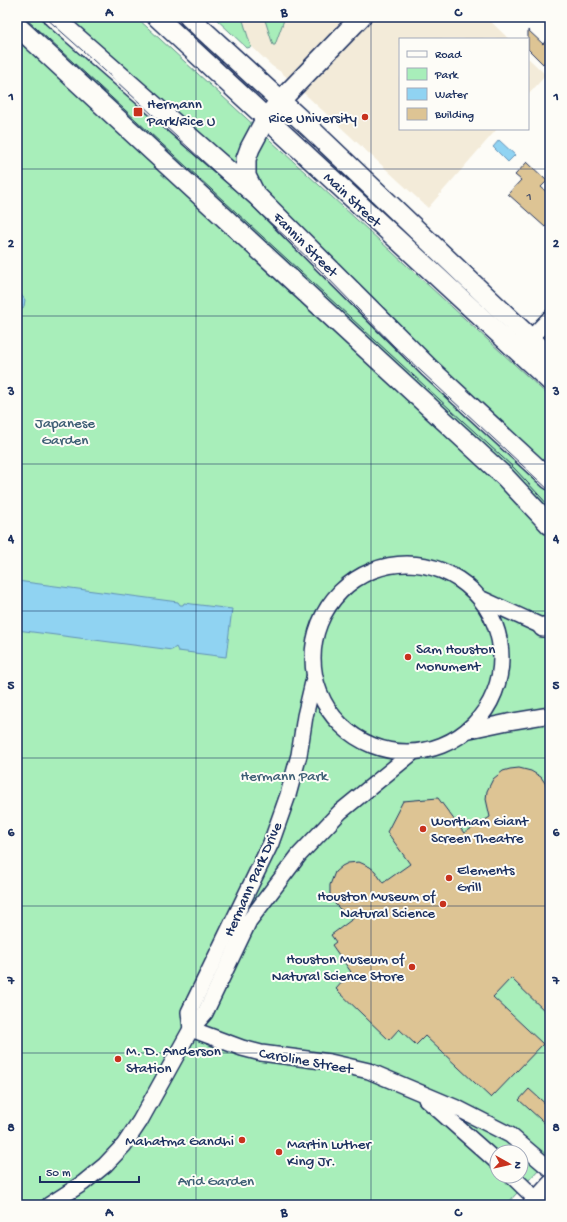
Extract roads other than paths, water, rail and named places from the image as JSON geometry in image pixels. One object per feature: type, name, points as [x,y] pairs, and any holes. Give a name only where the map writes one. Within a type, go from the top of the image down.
[{"type":"main road","name":"Fannin Street","points":[[53,17],[256,195],[429,368],[550,480]]},
{"type":"main road","name":"Main Street","points":[[157,17],[266,118],[524,345],[550,357]]},
{"type":"main road","name":"Main Street","points":[[189,17],[280,101],[524,345],[550,381]]},
{"type":"main road","points":[[256,195],[246,176],[246,159],[250,148],[266,118],[280,101],[361,17]]},
{"type":"main road","points":[[17,26],[505,477],[550,525]]},
{"type":"street","points":[[524,345],[550,318]]},
{"type":"street","points":[[418,564],[442,570],[464,582],[482,599],[494,621],[501,645],[502,669],[496,693],[485,713],[470,730],[442,747],[411,754],[382,750],[355,738],[333,718],[318,692],[314,677],[314,644],[325,610],[342,589],[365,573],[391,565],[418,564]]},
{"type":"street","points":[[482,599],[548,628]]},
{"type":"street","name":"Hermann Park Drive","points":[[191,1029],[189,1012],[271,843],[288,795],[299,755],[305,716],[314,677]]},
{"type":"street","points":[[470,730],[508,722],[550,716]]},
{"type":"street","name":"Hermann Park Drive","points":[[50,1205],[83,1183],[105,1165],[124,1145],[140,1121],[191,1029],[205,1013],[249,921],[299,855],[340,812],[411,754]]},
{"type":"street","name":"Caroline Street","points":[[191,1029],[248,1050],[330,1062],[368,1071],[459,1109],[510,1135],[550,1169]]},
{"type":"street","name":"Caroline Street","points":[[419,1093],[489,1155]]},
{"type":"street","points":[[519,1184],[536,1203],[550,1184]]},
{"type":"water","points":[[499,140],[515,155],[508,162],[493,147]]},
{"type":"water","points":[[17,289],[25,300],[24,306],[17,317],[17,310],[20,305]]},
{"type":"water","points":[[17,581],[178,602],[180,605],[183,605],[184,603],[232,609],[226,657],[178,651],[176,647],[172,650],[17,630]]},
{"type":"tram line","points":[[24,17],[514,468],[550,507]]},
{"type":"tram line","points":[[45,17],[287,238],[394,346],[550,491]]},
{"type":"place","name":"Hermann Park/Rice U","points":[[138,112]]},
{"type":"place","name":"Rice University","points":[[365,117]]},
{"type":"place","name":"Sam Houston Monument","points":[[408,657]]},
{"type":"place","name":"Wortham Giant Screen Theatre","points":[[423,829]]},
{"type":"place","name":"Elements Grill","points":[[449,878]]},
{"type":"place","name":"Houston Museum of Natural Science","points":[[443,904]]},
{"type":"place","name":"Houston Museum of Natural Science Store","points":[[412,967]]},
{"type":"place","name":"M. D. Anderson Station","points":[[118,1059]]},
{"type":"place","name":"Mahatma Gandhi","points":[[242,1140]]},
{"type":"place","name":"Martin Luther King Jr.","points":[[279,1152]]},
{"type":"park label","name":"Japanese Garden","points":[[65,430]]},
{"type":"park label","name":"Hermann Park","points":[[284,775]]},
{"type":"park label","name":"Arid Garden","points":[[216,1180]]}]
